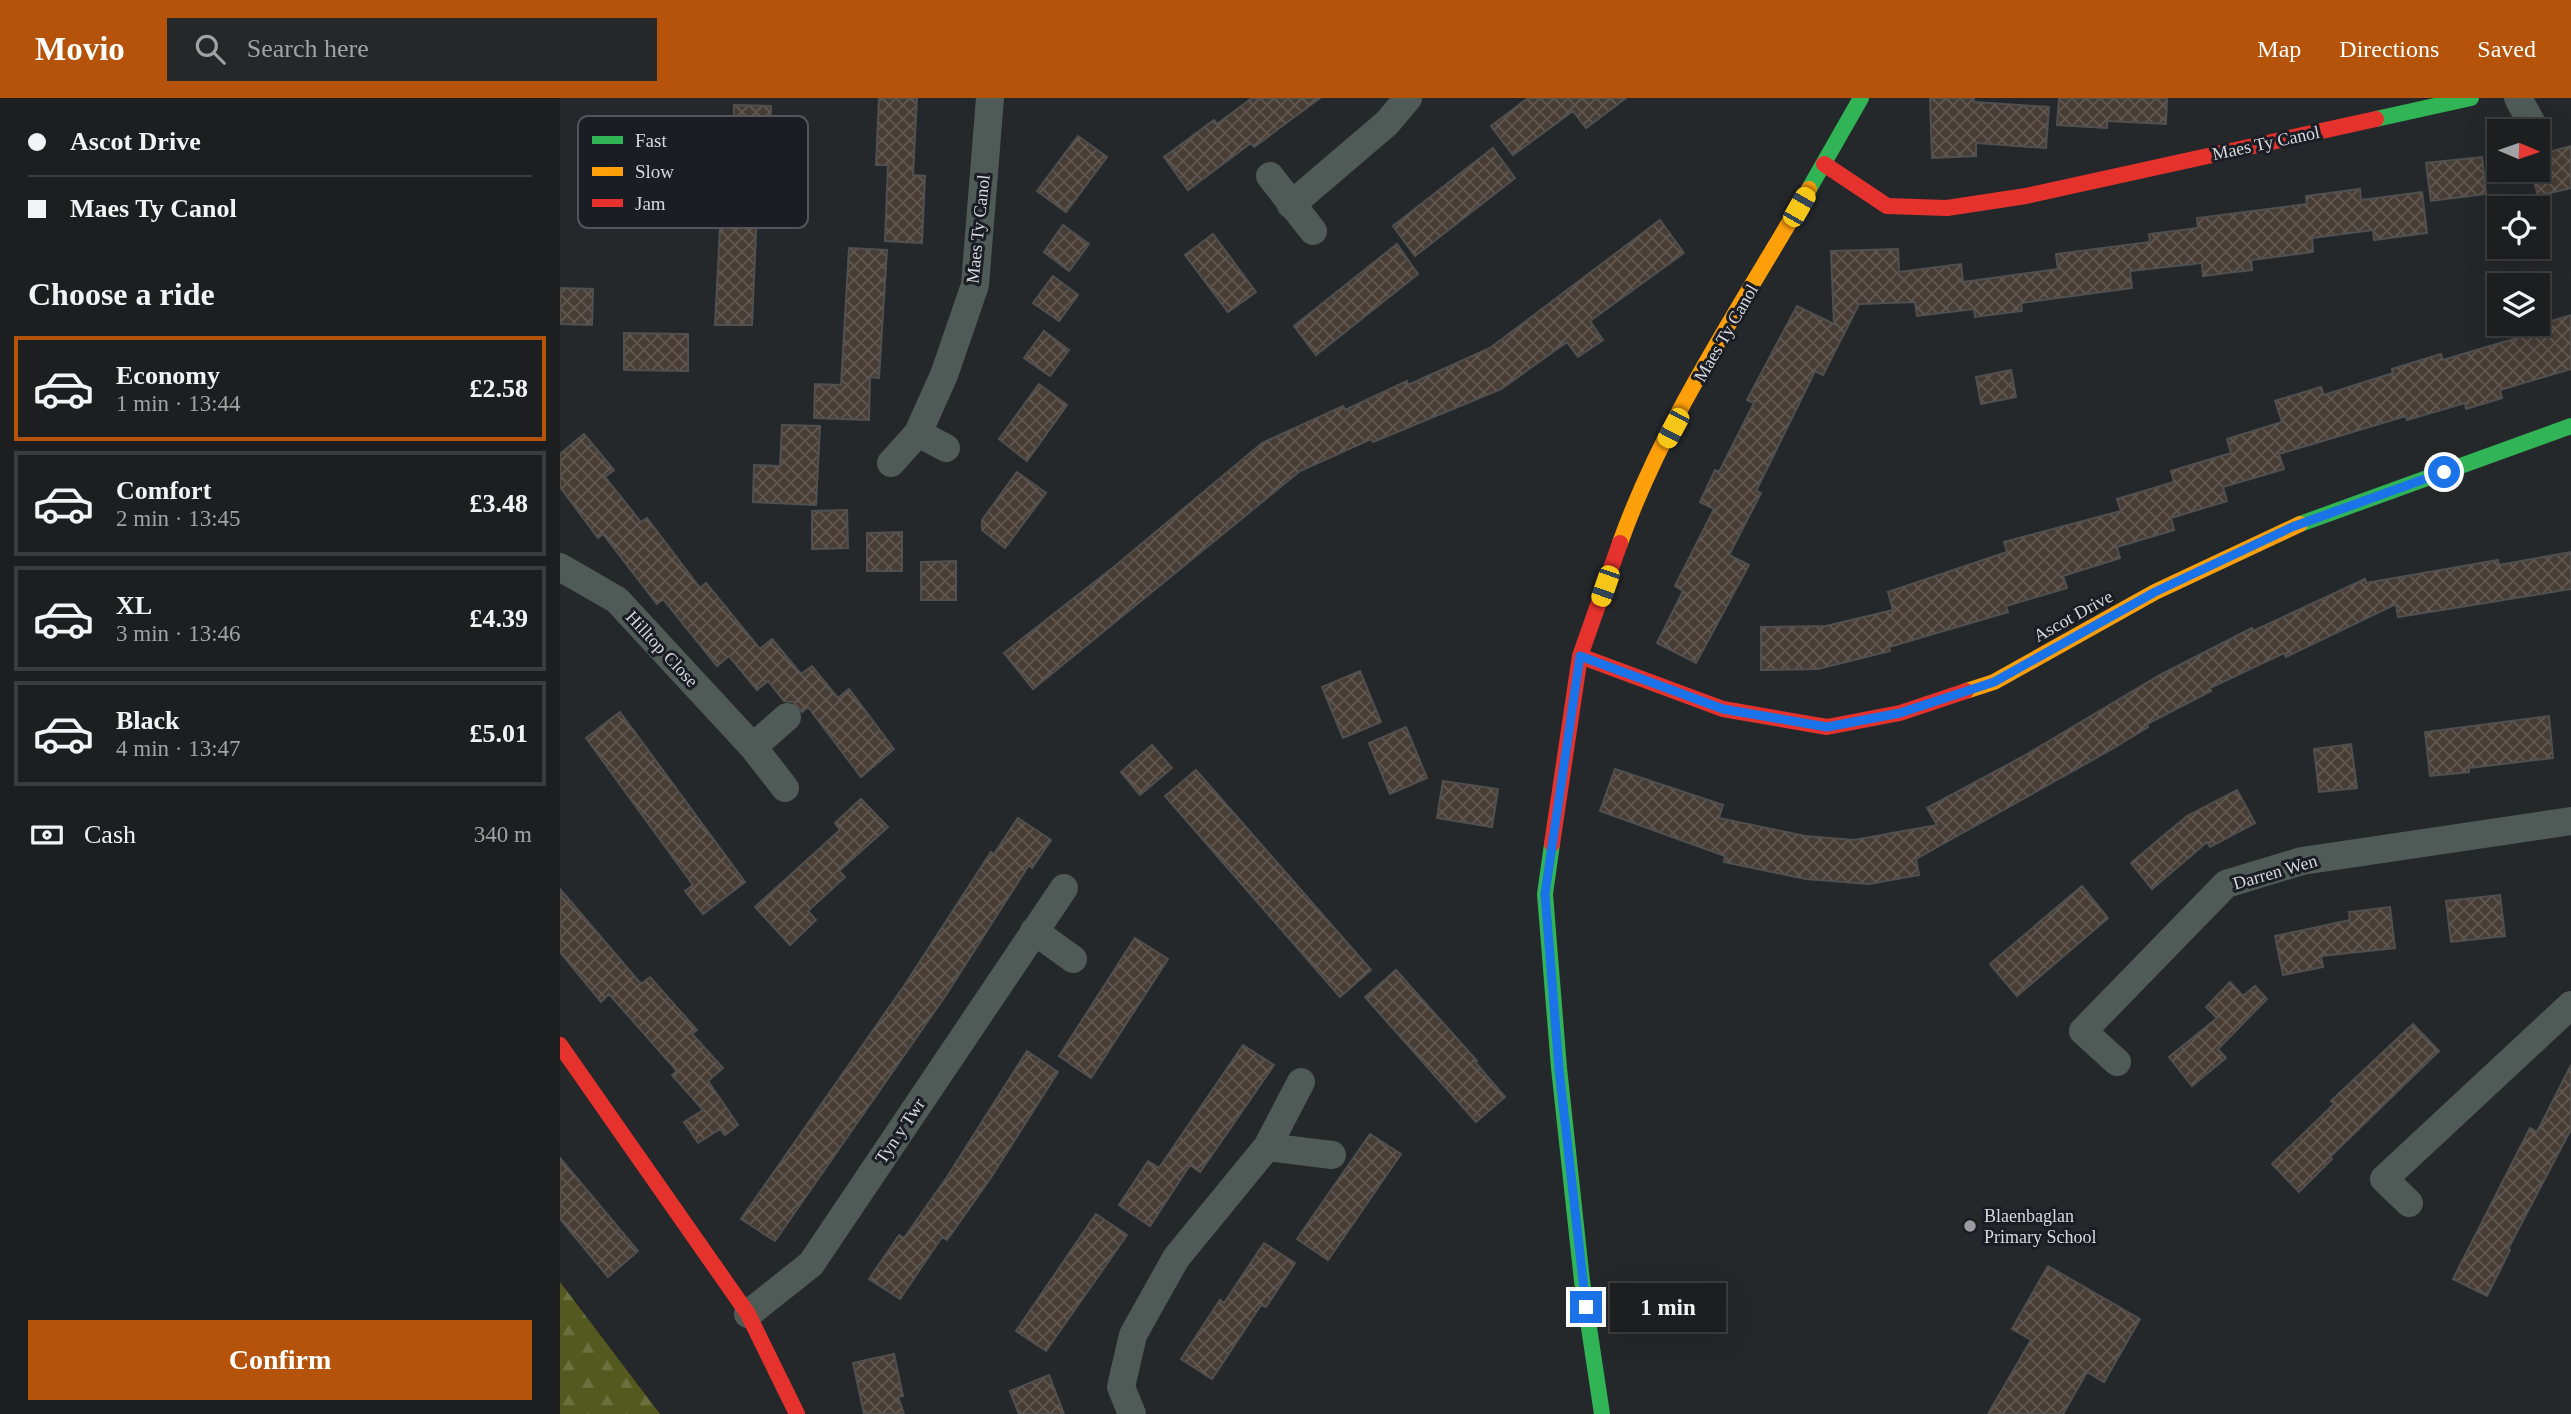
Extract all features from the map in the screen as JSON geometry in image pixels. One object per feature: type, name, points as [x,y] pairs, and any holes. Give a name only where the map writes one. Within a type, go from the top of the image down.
[{"type":"street","name":"Maes Ty Canol","points":[[891,463],[918,433],[944,376],[975,285],[990,98]]},
{"type":"street","points":[[1292,205],[1387,123],[1408,98]]},
{"type":"street","name":"Maes Ty Canol","points":[[1602,1414],[1579,1255],[1559,1069],[1545,894],[1580,656],[1638,494],[1684,406],[1861,98]]},
{"type":"street","name":"Maes Ty Canol","points":[[1824,164],[1887,206],[1947,208],[2026,197],[2471,98]]},
{"type":"street","points":[[2518,98],[2529,119]]},
{"type":"street","points":[[1270,176],[1313,231]]},
{"type":"street","name":"Ascot Drive","points":[[1580,656],[1723,709],[1762,716],[1827,727],[1900,713],[1994,682],[2155,592],[2292,527],[2571,426]]},
{"type":"street","points":[[918,433],[946,447]]},
{"type":"street","name":"Hilltop Close","points":[[560,567],[617,600],[752,747],[785,788]]},
{"type":"street","points":[[752,747],[788,717]]},
{"type":"street","name":"Darren Wen","points":[[2117,1062],[2083,1031],[2226,884],[2302,861],[2479,832],[2571,821]]},
{"type":"street","name":"Tyn y Twr","points":[[748,1314],[811,1264],[1064,888]]},
{"type":"street","points":[[1034,931],[1073,959]]},
{"type":"street","points":[[2409,1203],[2384,1179],[2571,1006]]},
{"type":"street","points":[[560,1045],[748,1314],[797,1414]]},
{"type":"street","points":[[1132,1414],[1121,1387],[1133,1335],[1176,1258],[1267,1147],[1301,1082]]},
{"type":"street","points":[[1267,1147],[1332,1155]]},
{"type":"green space","points":[[560,1282],[660,1414],[560,1414]]},
{"type":"building","points":[[879,98],[917,98],[913,175],[925,176],[922,243],[885,241],[888,165],[876,165]]},
{"type":"building","points":[[1252,98],[1320,98],[1254,147],[1251,143],[1188,190],[1164,157],[1214,120],[1217,124]]},
{"type":"building","points":[[1528,98],[1626,98],[1586,128],[1573,111],[1513,155],[1491,126]]},
{"type":"building","points":[[1930,98],[1974,98],[1974,102],[2049,107],[2046,148],[1976,143],[1976,156],[1932,158]]},
{"type":"building","points":[[2059,98],[2167,98],[2166,124],[2107,121],[2107,128],[2057,125]]},
{"type":"building","points":[[734,105],[771,106],[771,116],[734,116]]},
{"type":"building","points":[[1078,136],[1107,157],[1066,212],[1037,191]]},
{"type":"building","points":[[2571,146],[2571,188],[2538,196],[2534,182],[2550,182],[2550,152]]},
{"type":"building","points":[[1493,148],[1515,178],[1415,256],[1393,226]]},
{"type":"building","points":[[2482,157],[2486,194],[2431,201],[2426,163]]},
{"type":"building","points":[[2360,189],[2361,200],[2422,192],[2427,233],[2374,240],[2373,230],[2312,238],[2313,252],[2251,260],[2252,270],[2203,276],[2202,263],[2130,271],[2132,288],[2021,303],[2022,311],[1975,317],[1974,309],[1917,316],[1915,302],[1859,304],[1823,375],[1815,371],[1756,491],[1761,493],[1729,555],[1749,565],[1696,663],[1657,643],[1683,591],[1675,586],[1714,509],[1700,502],[1715,470],[1719,472],[1754,403],[1747,400],[1797,306],[1834,324],[1831,251],[1898,249],[1899,272],[1961,264],[1963,282],[2058,269],[2056,254],[2150,242],[2149,234],[2198,228],[2197,218],[2307,204],[2306,196]]},
{"type":"building","points":[[1660,220],[1684,253],[1590,321],[1603,340],[1578,357],[1567,342],[1501,389],[1373,442],[1371,439],[1300,471],[1033,689],[1004,653],[1115,566],[1262,443],[1343,406],[1345,410],[1407,381],[1408,385],[1490,348]]},
{"type":"building","points":[[1063,225],[1089,244],[1069,271],[1044,252]]},
{"type":"building","points":[[720,228],[756,228],[752,325],[715,325]]},
{"type":"building","points":[[1213,234],[1256,292],[1228,312],[1185,255]]},
{"type":"building","points":[[1397,244],[1418,274],[1316,355],[1294,326]]},
{"type":"building","points":[[849,248],[887,250],[879,378],[870,377],[869,420],[814,418],[815,384],[841,385]]},
{"type":"building","points":[[1053,276],[1078,295],[1059,321],[1033,303]]},
{"type":"building","points":[[560,288],[593,289],[592,325],[560,324]]},
{"type":"building","points":[[2571,315],[2571,369],[2500,390],[2502,398],[2466,409],[2465,403],[2407,420],[2406,416],[2279,454],[2284,469],[2223,487],[2227,501],[2171,518],[2174,530],[2117,547],[2120,558],[2063,576],[2067,588],[2006,606],[2008,612],[1889,647],[1890,651],[1818,669],[1761,670],[1761,627],[1826,626],[1893,610],[1888,592],[2007,552],[2004,542],[2121,511],[2117,499],[2174,482],[2171,471],[2231,453],[2227,439],[2282,422],[2275,401],[2321,387],[2324,395],[2441,354],[2443,360],[2524,336],[2550,336],[2550,321]]},
{"type":"building","points":[[1044,331],[1069,350],[1050,376],[1024,358]]},
{"type":"building","points":[[624,333],[688,334],[688,371],[624,370]]},
{"type":"building","points":[[2011,370],[2016,397],[1981,404],[1976,377]]},
{"type":"building","points":[[1039,384],[1067,405],[1027,461],[999,439]]},
{"type":"building","points":[[782,425],[820,426],[816,505],[753,502],[754,465],[780,466]]},
{"type":"building","points":[[584,434],[614,470],[605,477],[641,522],[647,518],[700,588],[706,583],[760,649],[772,639],[801,674],[812,666],[838,698],[849,689],[894,749],[861,777],[808,707],[802,712],[793,702],[784,701],[768,681],[757,690],[729,656],[717,666],[663,599],[657,604],[603,534],[598,538],[560,487],[560,454]]},
{"type":"building","points":[[1017,472],[1046,493],[1005,548],[982,530],[982,520]]},
{"type":"building","points":[[847,510],[848,548],[812,549],[812,511]]},
{"type":"building","points":[[902,532],[902,571],[867,571],[867,533]]},
{"type":"building","points":[[2571,552],[2571,589],[2398,617],[2396,604],[2286,657],[2284,653],[2210,688],[2211,691],[2147,724],[2148,727],[2112,749],[1916,859],[1919,875],[1869,884],[1806,879],[1724,862],[1725,856],[1600,811],[1615,769],[1723,805],[1719,818],[1805,836],[1854,840],[1937,825],[1927,808],[2022,757],[2160,675],[2252,628],[2253,631],[2365,579],[2366,583],[2498,560],[2499,565]]},
{"type":"building","points":[[956,561],[956,600],[921,600],[921,562]]},
{"type":"building","points":[[1360,671],[1381,722],[1343,738],[1322,687]]},
{"type":"building","points":[[620,712],[745,882],[703,914],[685,891],[693,885],[586,738]]},
{"type":"building","points":[[2549,716],[2553,758],[2469,768],[2469,772],[2430,776],[2425,732]]},
{"type":"building","points":[[1406,727],[1427,778],[1390,794],[1369,743]]},
{"type":"building","points":[[2351,744],[2357,788],[2319,792],[2314,749]]},
{"type":"building","points":[[1152,745],[1172,768],[1140,795],[1121,772]]},
{"type":"building","points":[[1196,770],[1371,970],[1340,997],[1165,796]]},
{"type":"building","points":[[1443,781],[1498,789],[1492,827],[1437,818]]},
{"type":"building","points":[[2237,790],[2255,823],[2210,847],[2207,842],[2152,889],[2131,863],[2187,816]]},
{"type":"building","points":[[861,799],[888,827],[839,871],[845,877],[808,911],[816,920],[790,945],[755,907],[840,830],[835,823]]},
{"type":"building","points":[[1018,818],[1051,840],[1032,868],[1029,865],[946,995],[775,1241],[741,1219],[904,986],[991,852],[994,854]]},
{"type":"building","points":[[2082,886],[2108,918],[2017,996],[1990,964]]},
{"type":"building","points":[[560,889],[641,984],[650,977],[697,1030],[692,1034],[723,1068],[708,1081],[738,1125],[725,1135],[720,1129],[698,1143],[684,1122],[703,1110],[672,1075],[677,1071],[609,994],[601,1002],[560,952]]},
{"type":"building","points":[[2500,895],[2505,936],[2451,942],[2446,901]]},
{"type":"building","points":[[2390,907],[2395,948],[2321,956],[2323,967],[2283,975],[2275,936],[2350,920],[2349,912]]},
{"type":"building","points":[[1135,938],[1168,959],[1091,1078],[1059,1056]]},
{"type":"building","points":[[1396,970],[1477,1061],[1475,1062],[1505,1097],[1476,1122],[1365,997]]},
{"type":"building","points":[[2230,982],[2243,996],[2255,986],[2267,999],[2218,1049],[2226,1058],[2192,1086],[2169,1057],[2217,1018],[2206,1007]]},
{"type":"building","points":[[2413,1024],[2439,1051],[2330,1157],[2332,1159],[2299,1192],[2272,1164],[2334,1104],[2331,1101]]},
{"type":"building","points":[[1243,1045],[1274,1065],[1200,1172],[1190,1165],[1150,1226],[1119,1205],[1148,1161],[1159,1168]]},
{"type":"building","points":[[1027,1051],[1058,1072],[990,1179],[947,1240],[942,1237],[900,1299],[869,1279],[899,1235],[904,1238],[947,1177]]},
{"type":"building","points":[[2571,1065],[2571,1129],[2508,1249],[2510,1250],[2487,1296],[2453,1279],[2530,1128],[2537,1132]]},
{"type":"building","points":[[1370,1134],[1401,1154],[1328,1260],[1297,1239]]},
{"type":"building","points":[[560,1158],[638,1251],[608,1277],[560,1219]]},
{"type":"building","points":[[1096,1214],[1127,1235],[1046,1351],[1016,1331]]},
{"type":"building","points":[[1264,1243],[1295,1263],[1266,1307],[1261,1305],[1212,1379],[1181,1359],[1220,1300],[1224,1303]]},
{"type":"building","points":[[2048,1266],[2140,1319],[2104,1382],[2087,1372],[2063,1414],[1988,1414],[2031,1340],[2012,1329]]},
{"type":"building","points":[[894,1354],[903,1396],[898,1397],[904,1414],[864,1414],[853,1363]]},
{"type":"building","points":[[1049,1375],[1064,1414],[1019,1414],[1010,1391]]},
{"type":"traffic: fast","points":[[1809,189],[1861,98]]},
{"type":"traffic: fast","points":[[2376,119],[2471,98]]},
{"type":"traffic: fast","points":[[2300,524],[2571,426]]},
{"type":"traffic: fast","points":[[1552,844],[1545,894],[1559,1068],[1582,1281],[1602,1414]]},
{"type":"traffic: slow","points":[[1620,543],[1659,451],[1706,362],[1809,189]]},
{"type":"traffic: slow","points":[[1966,691],[1994,682],[2155,592],[2300,524]]},
{"type":"traffic: jam","points":[[1824,164],[1887,206],[1947,208],[2026,196],[2376,119]]},
{"type":"traffic: jam","points":[[1552,844],[1580,656],[1620,543]]},
{"type":"traffic: jam","points":[[1580,656],[1723,709],[1827,727],[1900,713],[1966,691]]},
{"type":"traffic: jam","points":[[560,1045],[748,1314],[797,1414]]},
{"type":"place","name":"Blaenbaglan Primary School","points":[[1970,1226]]},
{"type":"route","points":[[1586,1307],[1559,1069],[1545,894],[1580,656],[1723,709],[1827,727],[1900,713],[1994,682],[2155,592],[2292,527],[2444,472]]}]
